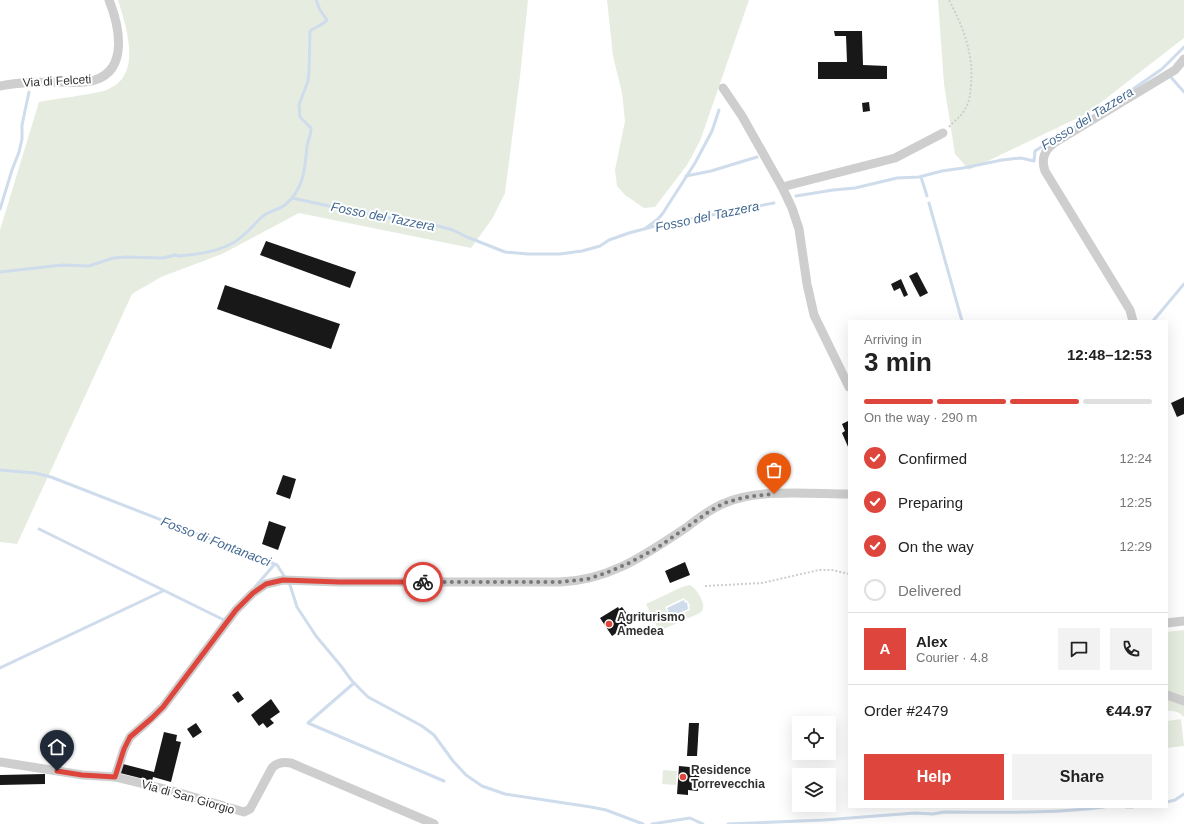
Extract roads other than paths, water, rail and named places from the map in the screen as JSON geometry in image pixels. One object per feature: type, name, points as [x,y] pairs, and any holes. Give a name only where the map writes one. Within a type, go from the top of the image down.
[{"type":"street","name":"Via di Felceti","points":[[0,86],[30,82],[84,82],[95,80],[105,75],[113,67],[117,58],[119,45],[118,32],[110,0]]},
{"type":"street","points":[[1133,320],[1130,310],[1045,171],[1043,166],[1043,155],[1045,151],[1054,143],[1164,78],[1184,59]]},
{"type":"street","points":[[723,88],[742,116],[782,187],[792,208],[798,224],[807,284],[814,314],[848,385]]},
{"type":"street","points":[[782,187],[895,158],[942,133]]},
{"type":"street","points":[[115,777],[122,753],[130,737],[163,707],[244,601],[256,589],[266,584],[283,580],[339,582],[521,582],[583,580],[606,573],[657,548],[716,507],[730,501],[754,496],[786,494],[848,494]]},
{"type":"street","points":[[1168,623],[1184,621]]},
{"type":"street","points":[[1168,695],[1184,701]]},
{"type":"street","name":"Via di San Giorgio","points":[[0,762],[82,775],[115,777],[173,791],[244,812],[250,809],[272,768],[278,763],[287,763],[434,824]]},
{"type":"water","points":[[684,600],[685,603],[687,602],[688,609],[671,617],[667,608]]},
{"type":"waterway","name":"Fosso del Tazzera","points":[[0,272],[62,265],[89,266],[113,258],[163,258],[220,249],[233,243],[245,234],[263,216],[285,205],[300,185],[304,171],[307,146],[311,133],[311,128],[300,117],[299,105],[308,81],[310,31],[327,20],[320,10],[316,0]]},
{"type":"waterway","name":"Fosso del Tazzera","points":[[1123,96],[1162,69],[1184,47]]},
{"type":"waterway","points":[[1169,75],[1184,92]]},
{"type":"waterway","points":[[0,209],[19,152],[22,139],[22,125],[29,92]]},
{"type":"waterway","points":[[646,228],[663,213],[695,163],[712,131],[719,110]]},
{"type":"waterway","name":"Fosso del Tazzera","points":[[796,196],[855,188],[897,178],[919,177],[942,171],[1002,160],[1021,158],[1034,161],[1035,151],[1049,142]]},
{"type":"waterway","points":[[686,176],[711,171],[757,157]]},
{"type":"waterway","points":[[921,177],[927,196]]},
{"type":"waterway","name":"Fosso del Tazzera","points":[[292,198],[357,212],[391,218],[415,220],[453,230],[505,252],[528,254],[560,254],[582,251],[600,246],[609,240],[629,233],[659,225],[774,203]]},
{"type":"waterway","points":[[929,203],[962,320]]},
{"type":"waterway","points":[[1154,320],[1184,284]]},
{"type":"waterway","name":"Fosso di Fontanacci","points":[[0,470],[35,473],[51,477],[277,565],[290,585],[297,607],[316,636],[352,681],[368,697],[422,726],[434,735],[453,761],[466,775],[482,786],[505,794],[606,810],[643,824]]},
{"type":"waterway","points":[[39,529],[224,620],[226,618]]},
{"type":"waterway","points":[[255,587],[274,565]]},
{"type":"waterway","points":[[0,668],[163,591]]},
{"type":"waterway","points":[[354,683],[308,723],[444,781]]},
{"type":"waterway","name":"Fosso di Fontanacci","points":[[1168,802],[1175,800],[1184,794]]},
{"type":"waterway","name":"Fosso di Fontanacci","points":[[728,824],[824,820],[915,813],[1044,812],[1094,808]]},
{"type":"waterway","name":"Fosso di Fontanacci","points":[[652,824],[690,818],[703,824]]},
{"type":"place","name":"Agriturismo Amedea","points":[[609,624]]},
{"type":"place","name":"Residence Torrevecchia","points":[[683,777]]}]
